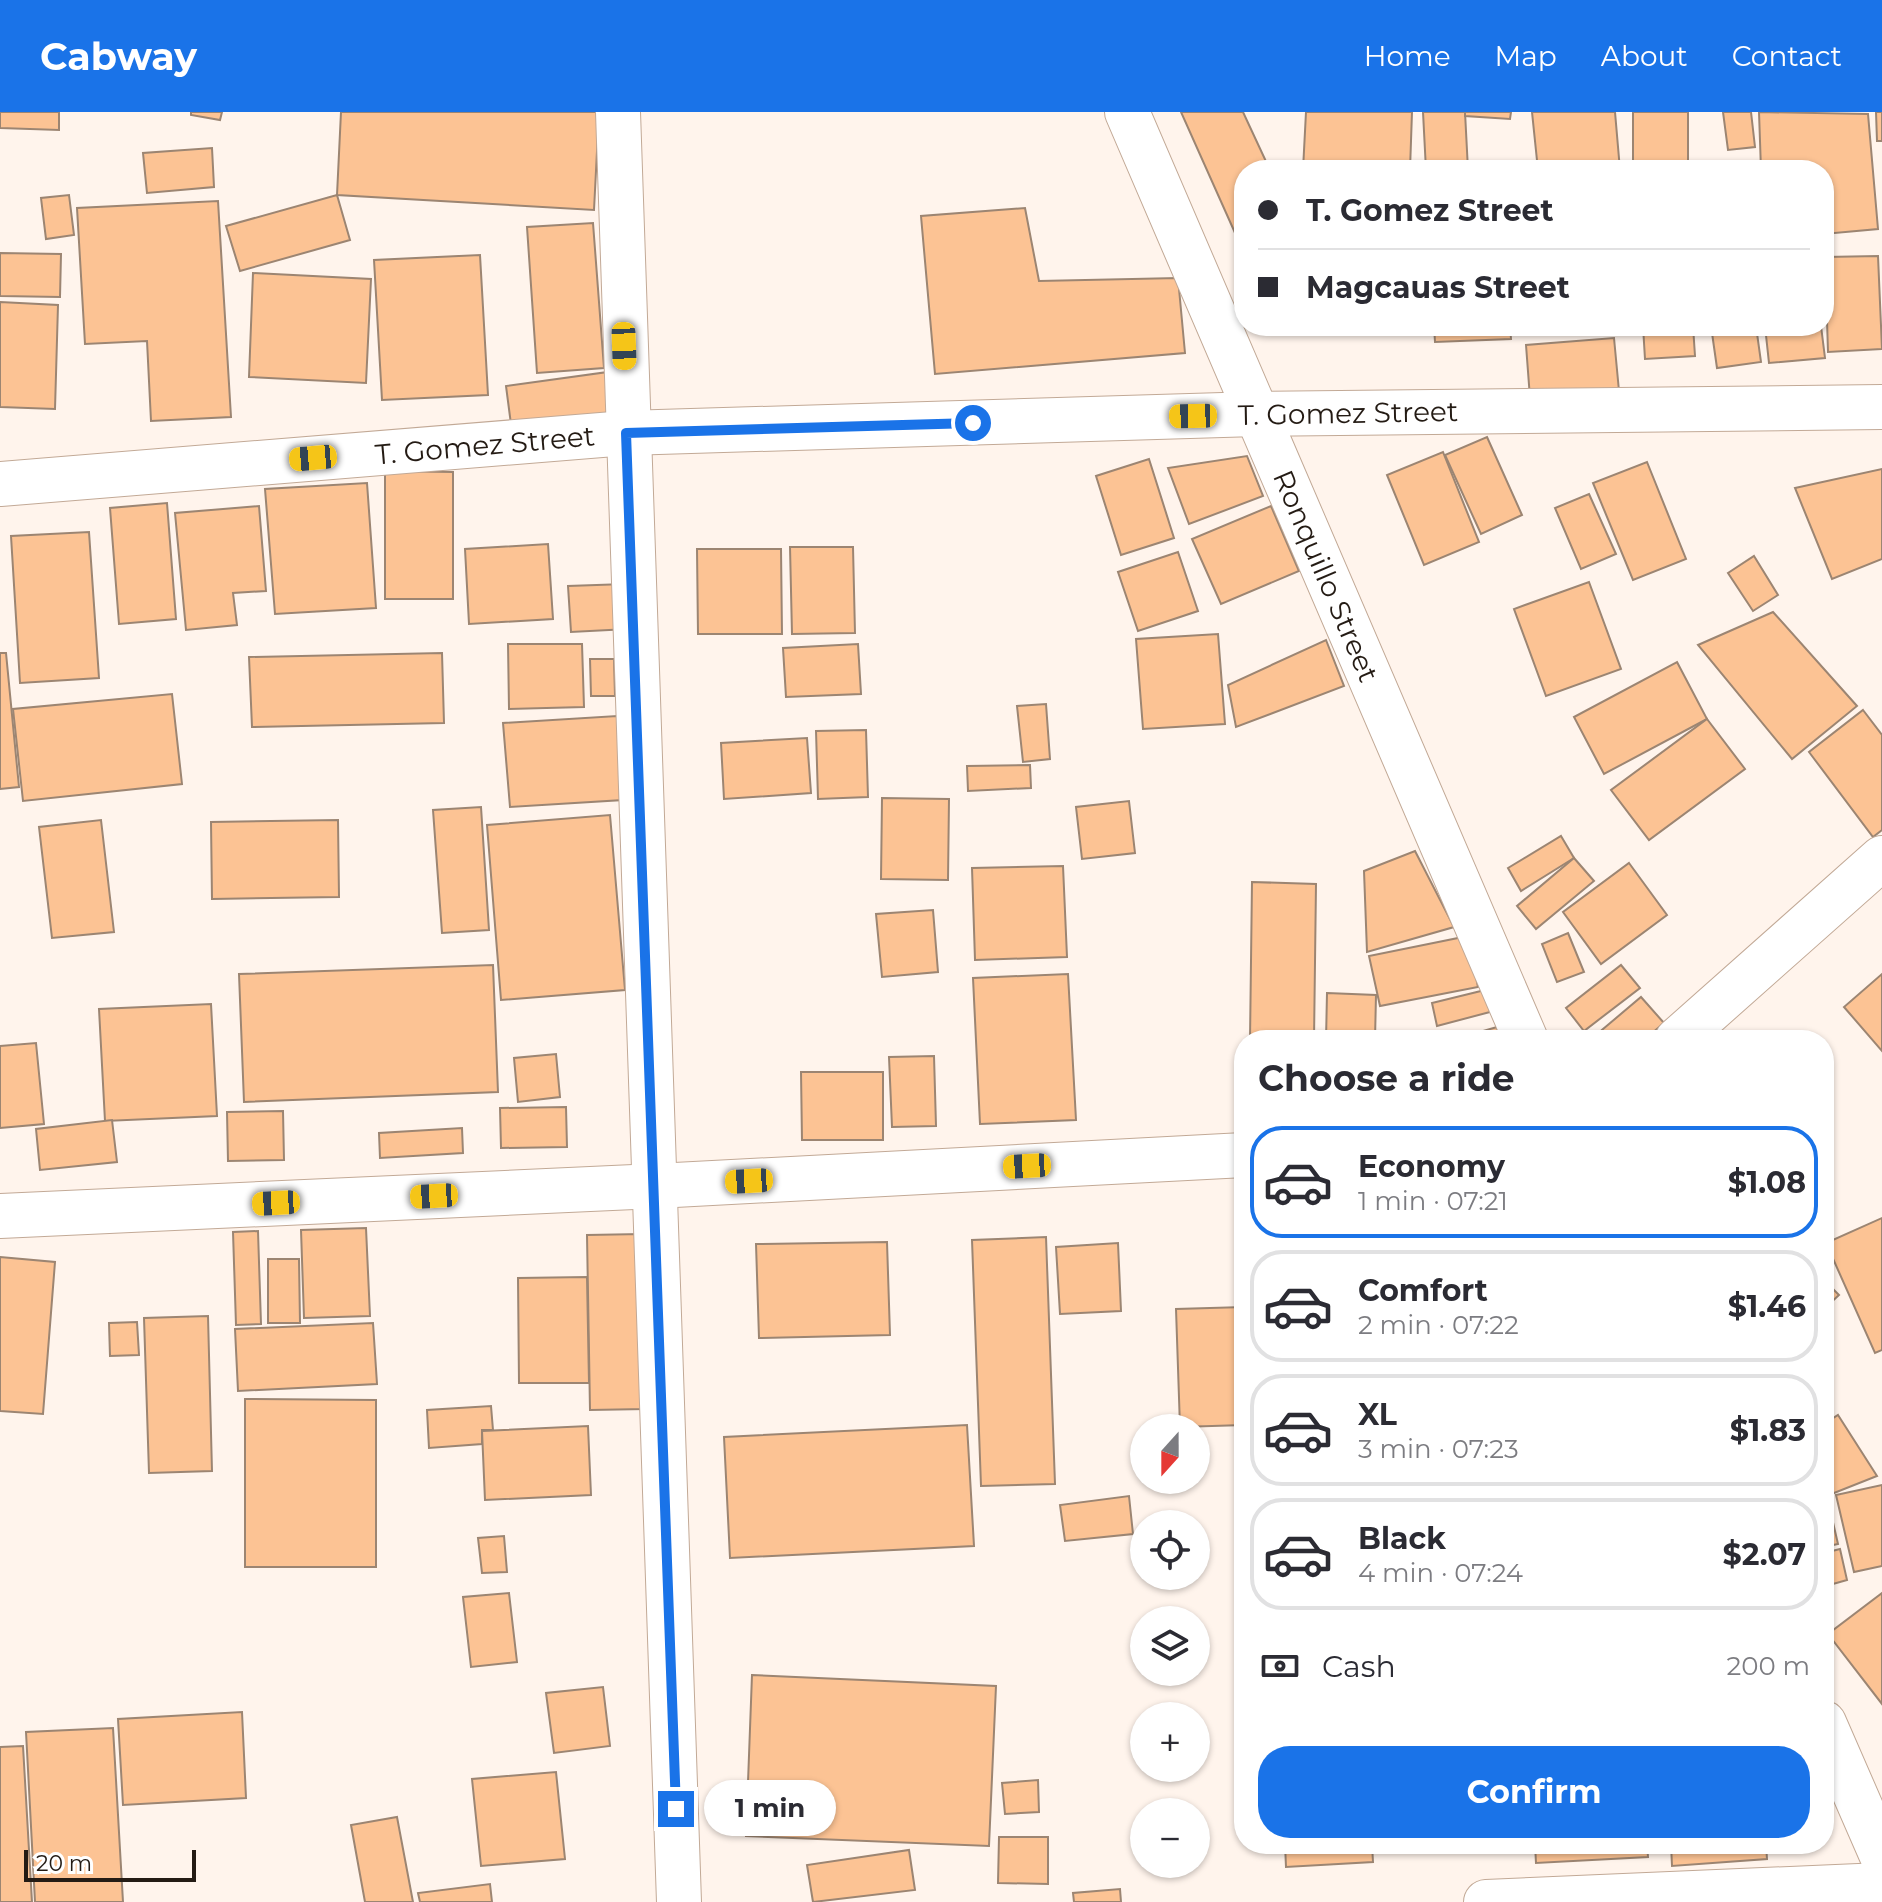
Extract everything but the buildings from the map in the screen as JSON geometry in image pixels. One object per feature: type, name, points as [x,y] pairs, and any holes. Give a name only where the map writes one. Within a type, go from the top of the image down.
[{"type":"street","points":[[618,112],[626,433],[656,1186],[679,1902]]},
{"type":"street","name":"Ronquillo Street","points":[[1127,112],[1522,1030]]},
{"type":"street","name":"T. Gomez Street","points":[[0,484],[626,433],[1256,414],[1882,407]]},
{"type":"street","points":[[1688,1030],[1882,858]]},
{"type":"street","points":[[0,1216],[1234,1156]]},
{"type":"street","points":[[1834,1746],[1882,1856]]},
{"type":"street","points":[[1486,1902],[1882,1885]]},
{"type":"route","points":[[676,1809],[656,1186],[626,433],[973,423]]}]
